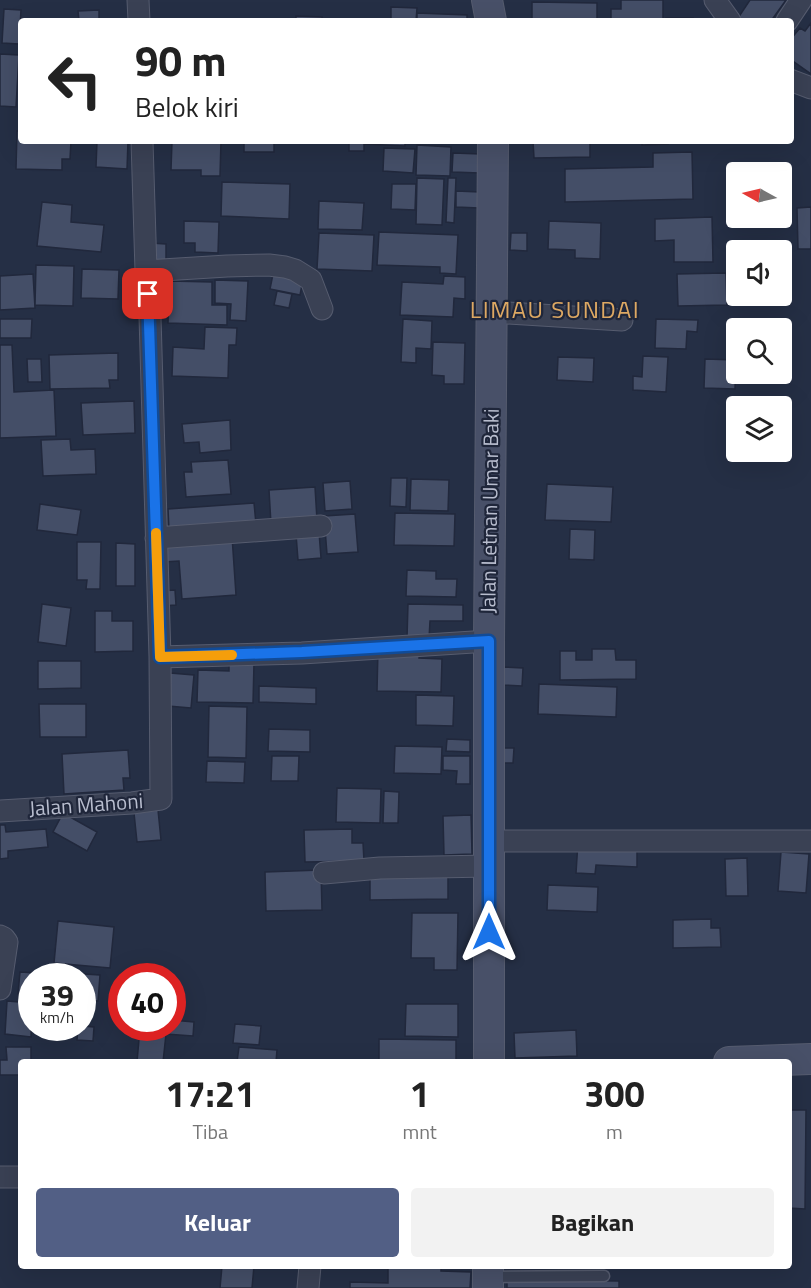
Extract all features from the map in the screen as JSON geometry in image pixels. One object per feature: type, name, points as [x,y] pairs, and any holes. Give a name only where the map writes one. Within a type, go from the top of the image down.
[{"type":"street","points":[[138,0],[139,18]]},
{"type":"street","points":[[487,0],[491,18]]},
{"type":"street","points":[[716,0],[728,18]]},
{"type":"street","points":[[789,18],[801,0]]},
{"type":"street","points":[[794,82],[811,88]]},
{"type":"street","name":"Jalan Mahoni","points":[[0,811],[132,803],[161,799],[160,657],[150,317],[146,271],[142,144]]},
{"type":"street","name":"Jalan Letnan Umar Baki","points":[[489,1059],[489,641],[493,144]]},
{"type":"street","points":[[146,271],[227,266],[285,267],[312,280],[322,309]]},
{"type":"street","points":[[492,312],[622,320]]},
{"type":"street","points":[[156,538],[321,526]]},
{"type":"street","points":[[160,657],[302,652],[489,641]]},
{"type":"street","points":[[324,873],[489,854],[811,841]]},
{"type":"street","points":[[0,936],[7,942],[0,989]]},
{"type":"street","points":[[792,1060],[811,1059]]},
{"type":"street","points":[[0,1177],[18,1178]]},
{"type":"street","points":[[308,1288],[310,1269]]},
{"type":"lane","points":[[488,1277],[604,1276]]},
{"type":"building","points":[[621,0],[663,0],[663,18],[611,18],[611,9],[621,9]]},
{"type":"building","points":[[750,0],[786,0],[773,18],[738,18]]},
{"type":"building","points":[[532,2],[597,3],[597,18],[532,18]]},
{"type":"building","points":[[391,7],[417,8],[416,18],[391,18]]},
{"type":"building","points":[[4,9],[21,10],[21,18],[18,18],[18,44],[2,43]]},
{"type":"building","points":[[99,10],[99,18],[79,18],[78,11]]},
{"type":"building","points":[[417,13],[467,15],[467,18],[417,18]]},
{"type":"building","points":[[296,16],[322,17],[322,18],[296,18]]},
{"type":"building","points":[[811,23],[811,74],[794,62],[794,35],[800,28],[805,31]]},
{"type":"building","points":[[0,54],[18,55],[16,107],[0,106]]},
{"type":"building","points":[[17,131],[18,144],[71,144],[70,159],[62,159],[62,170],[16,169]]},
{"type":"building","points":[[97,144],[128,144],[127,169],[96,167]]},
{"type":"building","points":[[172,144],[221,144],[220,176],[201,176],[201,170],[171,170]]},
{"type":"building","points":[[244,144],[274,144],[274,152],[244,152]]},
{"type":"building","points":[[349,144],[364,144],[364,151],[349,151]]},
{"type":"building","points":[[365,144],[405,144],[405,146]]},
{"type":"building","points":[[533,144],[590,144],[590,157],[534,158]]},
{"type":"building","points":[[417,145],[451,147],[450,176],[416,175]]},
{"type":"building","points":[[384,148],[415,149],[413,173],[383,171]]},
{"type":"building","points":[[692,152],[693,199],[565,202],[565,169],[653,167],[653,153]]},
{"type":"building","points":[[453,153],[481,154],[480,173],[452,172]]},
{"type":"building","points":[[417,178],[444,179],[442,225],[416,224]]},
{"type":"building","points":[[448,178],[456,178],[454,223],[446,222]]},
{"type":"building","points":[[222,182],[290,184],[289,219],[221,216]]},
{"type":"building","points":[[392,184],[416,184],[415,210],[391,209]]},
{"type":"building","points":[[456,191],[480,192],[479,208],[456,207]]},
{"type":"building","points":[[319,201],[364,203],[362,230],[318,229]]},
{"type":"building","points":[[42,202],[72,205],[71,222],[104,225],[101,252],[37,246]]},
{"type":"building","points":[[811,207],[811,249],[798,249],[797,208]]},
{"type":"building","points":[[712,217],[713,262],[674,262],[674,240],[655,241],[655,219]]},
{"type":"building","points":[[184,221],[219,222],[218,253],[195,252],[195,243],[184,243]]},
{"type":"building","points":[[549,221],[601,223],[600,259],[575,258],[575,250],[548,249]]},
{"type":"building","points":[[379,232],[458,235],[456,274],[440,273],[440,267],[377,265]]},
{"type":"building","points":[[319,233],[374,235],[372,271],[317,269]]},
{"type":"building","points":[[511,233],[527,233],[527,251],[510,250]]},
{"type":"building","points":[[150,243],[166,244],[166,261],[149,260]]},
{"type":"building","points":[[36,265],[74,266],[73,306],[35,305]]},
{"type":"building","points":[[82,269],[119,270],[118,299],[81,298]]},
{"type":"building","points":[[726,273],[726,305],[678,306],[677,274]]},
{"type":"building","points":[[33,274],[35,308],[0,310],[0,276]]},
{"type":"building","points":[[273,274],[303,280],[300,295],[270,289]]},
{"type":"building","points":[[444,276],[465,277],[465,299],[454,298],[453,317],[400,315],[402,282],[443,284]]},
{"type":"building","points":[[215,280],[248,281],[246,321],[230,320],[231,304],[215,303]]},
{"type":"building","points":[[169,281],[212,282],[212,305],[227,305],[227,325],[168,323]]},
{"type":"building","points":[[277,291],[292,294],[289,308],[274,305]]},
{"type":"building","points":[[0,319],[32,319],[31,338],[0,338]]},
{"type":"building","points":[[403,319],[432,321],[431,349],[416,348],[416,363],[401,362]]},
{"type":"building","points":[[656,319],[698,320],[697,332],[687,331],[686,349],[655,348]]},
{"type":"building","points":[[205,327],[237,328],[236,345],[229,345],[228,378],[172,376],[173,347],[204,349]]},
{"type":"building","points":[[433,342],[465,343],[464,384],[444,384],[444,376],[432,375]]},
{"type":"building","points":[[0,345],[12,345],[14,392],[54,390],[56,436],[0,438]]},
{"type":"building","points":[[118,353],[118,380],[109,380],[110,388],[50,389],[49,355]]},
{"type":"building","points":[[643,356],[668,357],[666,392],[633,390],[633,376],[642,377]]},
{"type":"building","points":[[558,357],[594,358],[593,382],[557,380]]},
{"type":"building","points":[[27,359],[41,359],[42,382],[28,382]]},
{"type":"building","points":[[705,359],[726,360],[726,384],[735,384],[735,389],[704,388]]},
{"type":"building","points":[[134,401],[135,433],[83,435],[81,403]]},
{"type":"building","points":[[230,420],[231,450],[200,453],[199,442],[184,443],[182,424]]},
{"type":"building","points":[[70,439],[71,450],[95,449],[96,474],[43,476],[41,440]]},
{"type":"building","points":[[228,460],[231,494],[186,497],[184,472],[192,472],[191,462]]},
{"type":"building","points":[[391,478],[407,478],[406,507],[390,506]]},
{"type":"building","points":[[411,479],[449,480],[448,511],[410,510]]},
{"type":"building","points":[[350,481],[352,509],[325,511],[323,483]]},
{"type":"building","points":[[547,484],[613,487],[611,522],[545,520]]},
{"type":"building","points":[[315,487],[317,520],[271,524],[269,490]]},
{"type":"building","points":[[254,503],[256,524],[169,530],[168,509]]},
{"type":"building","points":[[40,504],[81,510],[77,535],[37,530]]},
{"type":"building","points":[[395,513],[455,514],[454,546],[394,545]]},
{"type":"building","points":[[355,514],[358,552],[327,554],[324,516]]},
{"type":"building","points":[[570,529],[595,530],[594,560],[569,559]]},
{"type":"building","points":[[319,532],[321,558],[298,560],[296,534]]},
{"type":"building","points":[[232,536],[236,595],[182,599],[179,561],[163,562],[162,541]]},
{"type":"building","points":[[77,542],[101,542],[100,589],[86,589],[87,580],[77,580]]},
{"type":"building","points":[[116,543],[135,544],[135,586],[116,586]]},
{"type":"building","points":[[407,570],[436,571],[436,579],[457,579],[456,597],[406,596]]},
{"type":"building","points":[[175,590],[176,605],[161,606],[160,591]]},
{"type":"building","points":[[42,604],[71,608],[66,646],[38,642]]},
{"type":"building","points":[[408,604],[463,605],[463,621],[430,621],[429,639],[407,638]]},
{"type":"building","points":[[95,611],[112,611],[112,621],[133,621],[133,651],[95,652]]},
{"type":"building","points":[[378,649],[420,651],[419,658],[442,659],[441,692],[377,691]]},
{"type":"building","points":[[592,649],[615,649],[616,660],[636,660],[636,679],[560,680],[560,651],[576,651],[576,660],[592,660]]},
{"type":"building","points":[[38,661],[81,661],[81,688],[38,689]]},
{"type":"building","points":[[229,663],[254,663],[253,703],[197,702],[198,670],[229,671]]},
{"type":"building","points":[[504,667],[523,668],[522,686],[503,685]]},
{"type":"building","points":[[170,673],[194,675],[191,708],[168,706]]},
{"type":"building","points":[[539,684],[617,687],[616,717],[538,714]]},
{"type":"building","points":[[259,686],[316,688],[316,704],[259,702]]},
{"type":"building","points":[[416,695],[454,696],[453,726],[416,725]]},
{"type":"building","points":[[39,704],[86,704],[86,737],[40,737]]},
{"type":"building","points":[[209,706],[247,707],[246,758],[208,757]]},
{"type":"building","points":[[269,729],[310,730],[310,752],[268,751]]},
{"type":"building","points":[[447,739],[470,740],[470,752],[446,751]]},
{"type":"building","points":[[395,746],[442,747],[441,774],[394,773]]},
{"type":"building","points":[[501,748],[514,748],[513,763],[501,763]]},
{"type":"building","points":[[128,750],[130,778],[123,778],[124,790],[64,794],[62,754]]},
{"type":"building","points":[[272,756],[299,756],[298,781],[271,781]]},
{"type":"building","points":[[443,756],[470,756],[470,784],[456,784],[457,771],[443,770]]},
{"type":"building","points":[[207,761],[245,762],[244,783],[206,782]]},
{"type":"building","points":[[337,788],[381,789],[380,823],[336,822]]},
{"type":"building","points":[[384,791],[399,792],[398,823],[383,823]]},
{"type":"building","points":[[158,810],[161,840],[137,842],[134,813]]},
{"type":"building","points":[[63,813],[97,832],[87,851],[53,832]]},
{"type":"building","points":[[471,815],[472,854],[444,855],[443,816]]},
{"type":"building","points":[[0,825],[5,825],[6,832],[46,829],[48,847],[8,851],[8,858],[0,859]]},
{"type":"building","points":[[352,829],[352,843],[363,843],[364,861],[305,862],[304,830]]},
{"type":"building","points":[[578,842],[637,845],[637,867],[596,865],[595,874],[576,873]]},
{"type":"building","points":[[781,852],[809,854],[806,893],[778,891]]},
{"type":"building","points":[[747,858],[748,896],[726,896],[725,859]]},
{"type":"building","points":[[321,870],[322,910],[266,911],[265,872]]},
{"type":"building","points":[[448,875],[448,899],[370,900],[370,876]]},
{"type":"building","points":[[548,885],[598,887],[597,912],[547,910]]},
{"type":"building","points":[[412,913],[458,913],[457,970],[434,970],[434,958],[411,958]]},
{"type":"building","points":[[711,919],[711,928],[720,928],[721,947],[673,948],[673,920]]},
{"type":"building","points":[[58,921],[114,927],[108,968],[96,967],[96,963],[54,963]]},
{"type":"building","points":[[96,975],[100,975],[98,1001],[96,1001]]},
{"type":"building","points":[[7,1001],[18,1002],[18,1036],[5,1034]]},
{"type":"building","points":[[406,1004],[458,1004],[458,1037],[405,1036]]},
{"type":"building","points":[[186,1021],[194,1022],[193,1036],[186,1035]]},
{"type":"building","points":[[235,1024],[261,1026],[259,1045],[233,1043]]},
{"type":"building","points":[[576,1030],[577,1056],[515,1058],[514,1033]]},
{"type":"building","points":[[379,1039],[456,1040],[456,1059],[379,1059]]},
{"type":"building","points":[[139,1041],[165,1041],[163,1059],[137,1059]]},
{"type":"building","points":[[6,1047],[31,1047],[31,1059],[18,1059],[18,1075],[0,1075],[0,1060],[7,1060]]},
{"type":"building","points":[[239,1047],[277,1050],[276,1059],[237,1059]]},
{"type":"building","points":[[792,1110],[806,1110],[805,1209],[792,1208]]},
{"type":"building","points":[[222,1269],[254,1269],[252,1288],[220,1288]]},
{"type":"building","points":[[388,1269],[441,1269],[441,1271],[471,1272],[470,1288],[350,1288],[350,1282],[388,1283]]},
{"type":"building","points":[[507,1280],[619,1281],[619,1288],[507,1288]]},
{"type":"slow traffic","points":[[156,533],[160,657],[232,655]]},
{"type":"district","name":"LIMAU SUNDAI","points":[[555,310]]},
{"type":"route","points":[[148,294],[160,657],[302,652],[489,641],[489,932]]}]
